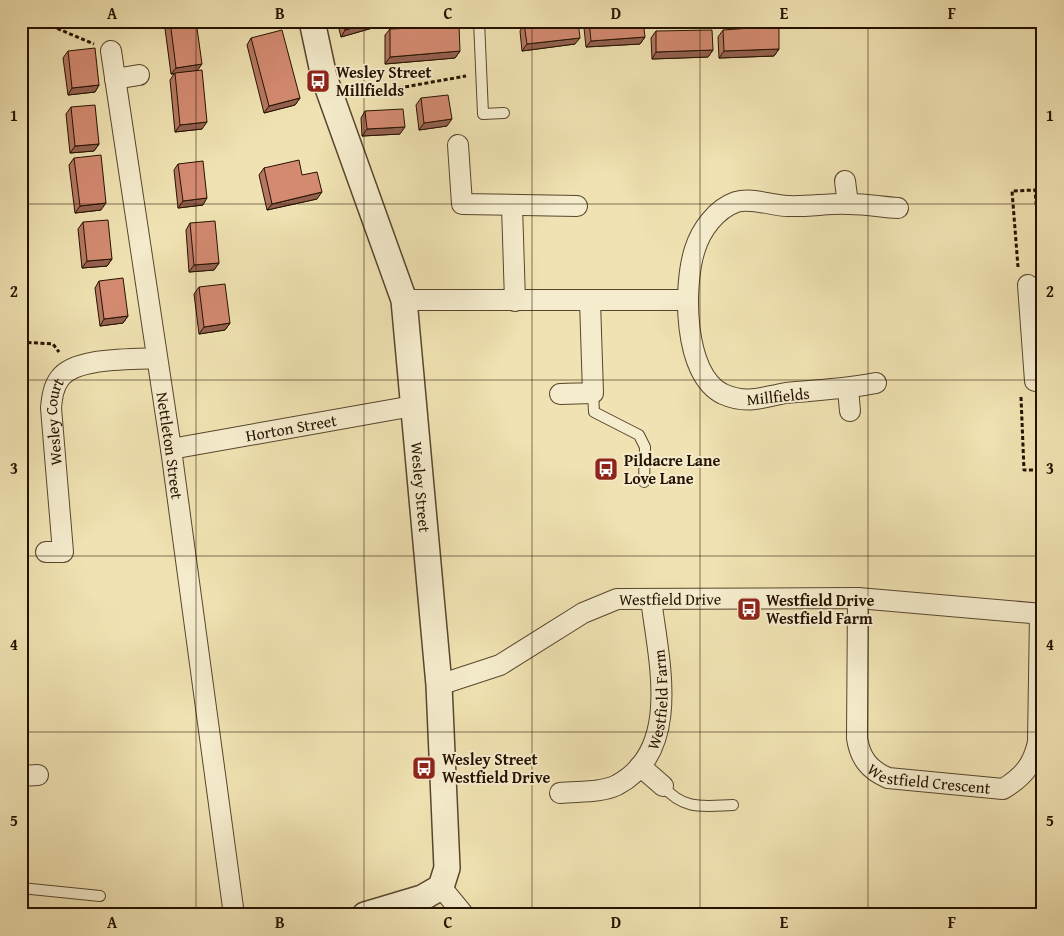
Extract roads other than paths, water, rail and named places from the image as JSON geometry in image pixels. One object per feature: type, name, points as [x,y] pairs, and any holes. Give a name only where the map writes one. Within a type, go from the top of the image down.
[{"type":"street","name":"Wesley Street","points":[[312,21],[324,77],[404,300],[439,685],[447,868],[441,887]]},
{"type":"street","name":"Nettleton Street","points":[[110,51],[171,449],[234,915]]},
{"type":"street","points":[[115,79],[139,75]]},
{"type":"street","points":[[458,145],[462,204],[576,206]]},
{"type":"street","points":[[845,181],[848,204]]},
{"type":"street","name":"Millfields","points":[[876,383],[848,389],[785,394],[760,400],[738,400],[721,392],[705,376],[696,356],[689,327],[687,300],[695,249],[706,227],[720,210],[738,201],[787,206],[848,204],[898,208]]},
{"type":"street","points":[[512,206],[515,301]]},
{"type":"street","points":[[1034,381],[1037,335],[1036,280]]},
{"type":"street","points":[[404,300],[687,300]]},
{"type":"street","points":[[560,394],[592,392],[590,300]]},
{"type":"street","name":"Wesley Court","points":[[46,552],[63,552],[51,408],[53,393],[60,378],[71,369],[85,364],[156,358]]},
{"type":"street","points":[[848,389],[850,411]]},
{"type":"street","name":"Horton Street","points":[[171,449],[413,406]]},
{"type":"street","name":"Westfield Drive","points":[[439,685],[500,665],[582,613],[617,599],[858,598],[1041,614]]},
{"type":"street","name":"Westfield Crescent","points":[[858,598],[857,738],[859,752],[867,764],[874,772],[888,778],[1003,789],[1026,772],[1034,759],[1038,742],[1041,614]]},
{"type":"street","name":"Westfield Farm","points":[[560,792],[602,790],[616,785],[640,766],[655,738],[661,719],[662,692],[651,599]]},
{"type":"street","name":"Westfield Farm","points":[[640,766],[663,786]]},
{"type":"street","points":[[365,915],[422,898],[441,887],[464,915]]},
{"type":"lane","points":[[479,21],[483,114],[504,113]]},
{"type":"lane","points":[[592,392],[594,412],[639,435],[645,447],[644,482]]},
{"type":"lane","points":[[663,786],[673,798],[684,803],[698,806],[733,805]]},
{"type":"lane","points":[[21,888],[100,896]]},
{"type":"place","name":"Wesley Street Millfields","points":[[318,81]]},
{"type":"place","name":"Pildacre Lane Love Lane","points":[[606,469]]},
{"type":"place","name":"Westfield Drive Westfield Farm","points":[[749,609]]},
{"type":"place","name":"Wesley Street Westfield Drive","points":[[424,768]]}]
